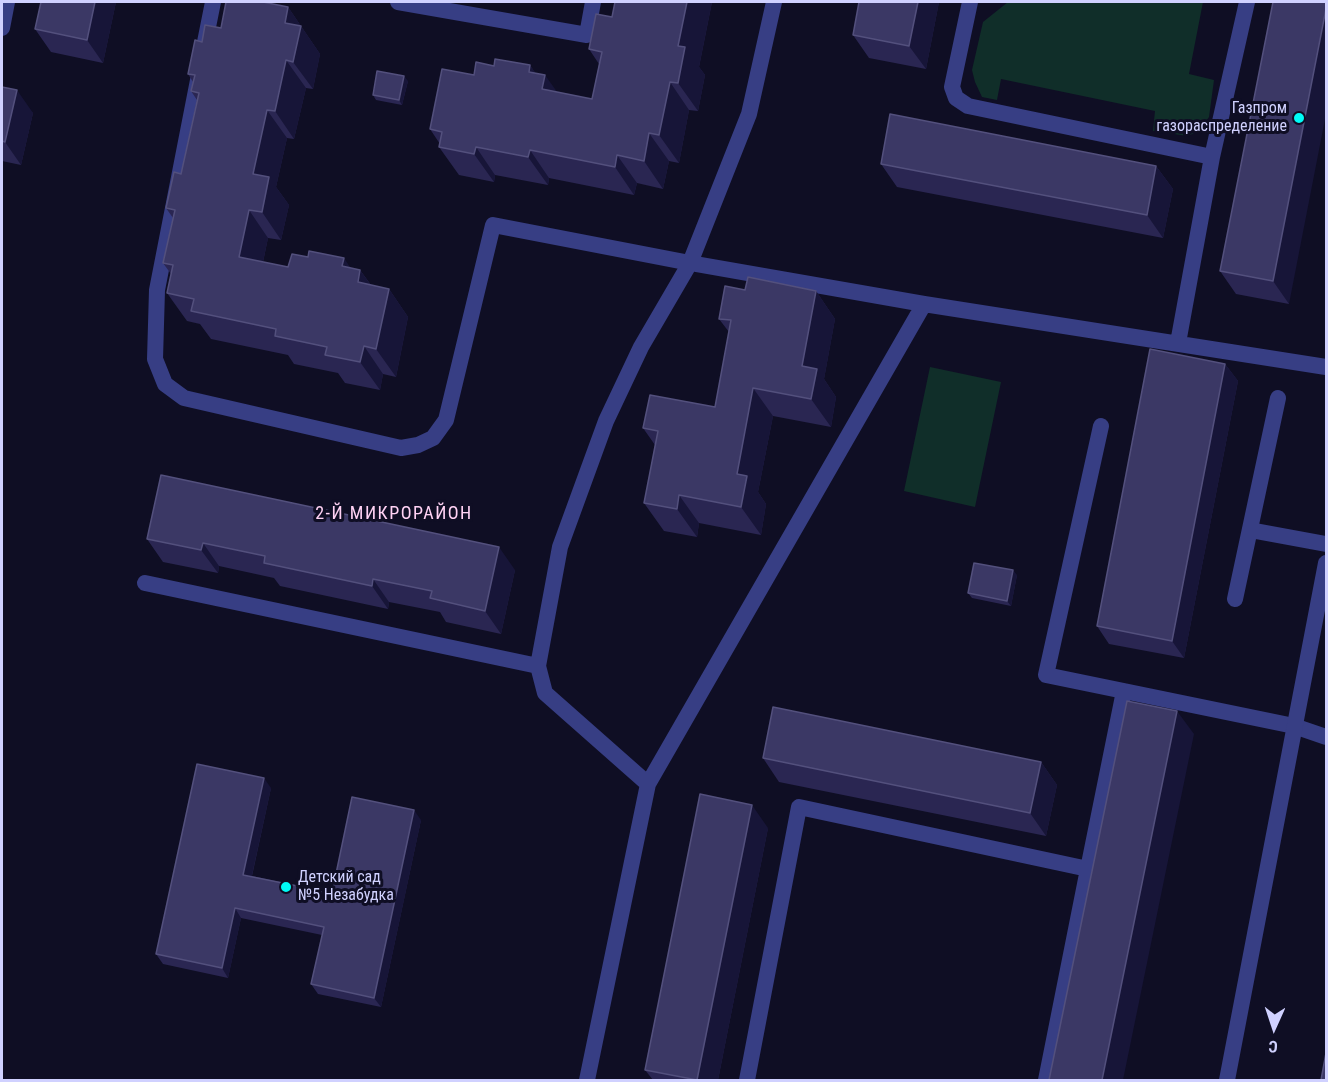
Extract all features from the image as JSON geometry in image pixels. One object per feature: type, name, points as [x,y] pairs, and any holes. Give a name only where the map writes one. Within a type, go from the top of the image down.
[{"type":"street","points":[[2,28],[7,2]]},
{"type":"street","points":[[213,2],[157,290],[156,359],[165,384],[184,398],[401,448],[418,445],[433,438],[446,420],[493,225],[690,263],[924,304],[1326,367]]},
{"type":"street","points":[[398,2],[587,35],[593,2]]},
{"type":"street","points":[[648,784],[545,693],[538,666],[560,547],[606,421],[641,347],[690,263],[749,114],[774,2]]},
{"type":"street","points":[[970,2],[952,87],[956,98],[968,106],[1212,157]]},
{"type":"street","points":[[1178,343],[1212,157],[1247,2]]},
{"type":"street","points":[[587,1080],[648,784],[924,304]]},
{"type":"street","points":[[1234,599],[1278,398]]},
{"type":"street","points":[[1101,426],[1046,675],[1294,726],[1326,737]]},
{"type":"street","points":[[1250,530],[1326,544]]},
{"type":"street","points":[[1227,1080],[1326,563]]},
{"type":"street","points":[[145,583],[538,666]]},
{"type":"street","points":[[1046,1080],[1124,691]]},
{"type":"street","points":[[747,1080],[800,807],[1088,869]]},
{"type":"green space","points":[[1008,2],[1203,2],[1189,74],[1214,80],[1209,117],[1200,130],[1188,136],[1153,131],[1155,111],[1001,79],[997,100],[982,97],[972,70],[983,22]]},
{"type":"green space","points":[[930,367],[1001,382],[975,507],[904,491]]},
{"type":"building","points":[[41,2],[95,2],[87,40],[35,29]]},
{"type":"building","points":[[226,2],[263,2],[288,7],[285,23],[301,26],[293,62],[286,60],[275,111],[267,110],[253,174],[269,177],[262,212],[249,210],[239,257],[288,267],[292,254],[308,257],[309,251],[344,258],[342,266],[360,270],[358,282],[389,289],[376,349],[364,346],[360,362],[325,355],[327,347],[275,336],[276,329],[191,311],[194,299],[167,293],[173,265],[163,263],[175,210],[166,208],[174,172],[181,174],[199,93],[191,91],[195,75],[188,74],[195,40],[202,42],[205,25],[221,28]]},
{"type":"building","points":[[615,2],[687,2],[678,46],[685,47],[678,83],[670,82],[659,135],[649,133],[644,161],[617,155],[615,167],[530,150],[528,157],[476,147],[474,154],[439,147],[442,132],[430,129],[442,69],[474,75],[476,62],[494,66],[495,59],[530,65],[529,72],[545,75],[542,89],[592,99],[602,52],[589,49],[596,14],[612,17]]},
{"type":"building","points":[[859,2],[918,2],[909,46],[853,35]]},
{"type":"building","points":[[1273,2],[1326,2],[1326,9],[1273,281],[1220,271]]},
{"type":"building","points":[[377,71],[404,76],[399,100],[373,95]]},
{"type":"building","points":[[2,87],[17,90],[5,142],[2,141]]},
{"type":"building","points":[[890,114],[1156,166],[1147,215],[881,164]]},
{"type":"building","points":[[748,277],[816,291],[802,366],[817,369],[811,399],[753,388],[737,474],[747,476],[741,507],[679,495],[677,509],[644,503],[658,431],[643,428],[650,395],[715,407],[731,320],[719,319],[725,286],[745,290]]},
{"type":"building","points":[[1150,349],[1225,364],[1172,641],[1097,626]]},
{"type":"building","points":[[161,475],[499,547],[485,611],[430,598],[432,591],[373,579],[372,586],[264,563],[265,556],[203,543],[201,550],[147,539]]},
{"type":"building","points":[[974,563],[1013,570],[1007,601],[968,593]]},
{"type":"building","points":[[1127,701],[1177,711],[1102,1080],[1049,1080]]},
{"type":"building","points":[[773,707],[1041,762],[1030,813],[763,758]]},
{"type":"building","points":[[197,764],[264,778],[243,875],[332,893],[352,797],[414,810],[374,998],[311,984],[324,927],[235,908],[222,968],[156,954]]},
{"type":"building","points":[[700,794],[752,805],[697,1080],[645,1070]]},
{"type":"building","points":[[1326,1053],[1326,1080],[1321,1080]]},
{"type":"place","name":"Газпром газораспределение","points":[[1299,118]]},
{"type":"place","name":"Детский сад №5 Незабудка","points":[[286,887]]},
{"type":"district","name":"2-Й МИКРОРАЙОН","points":[[394,514]]}]
